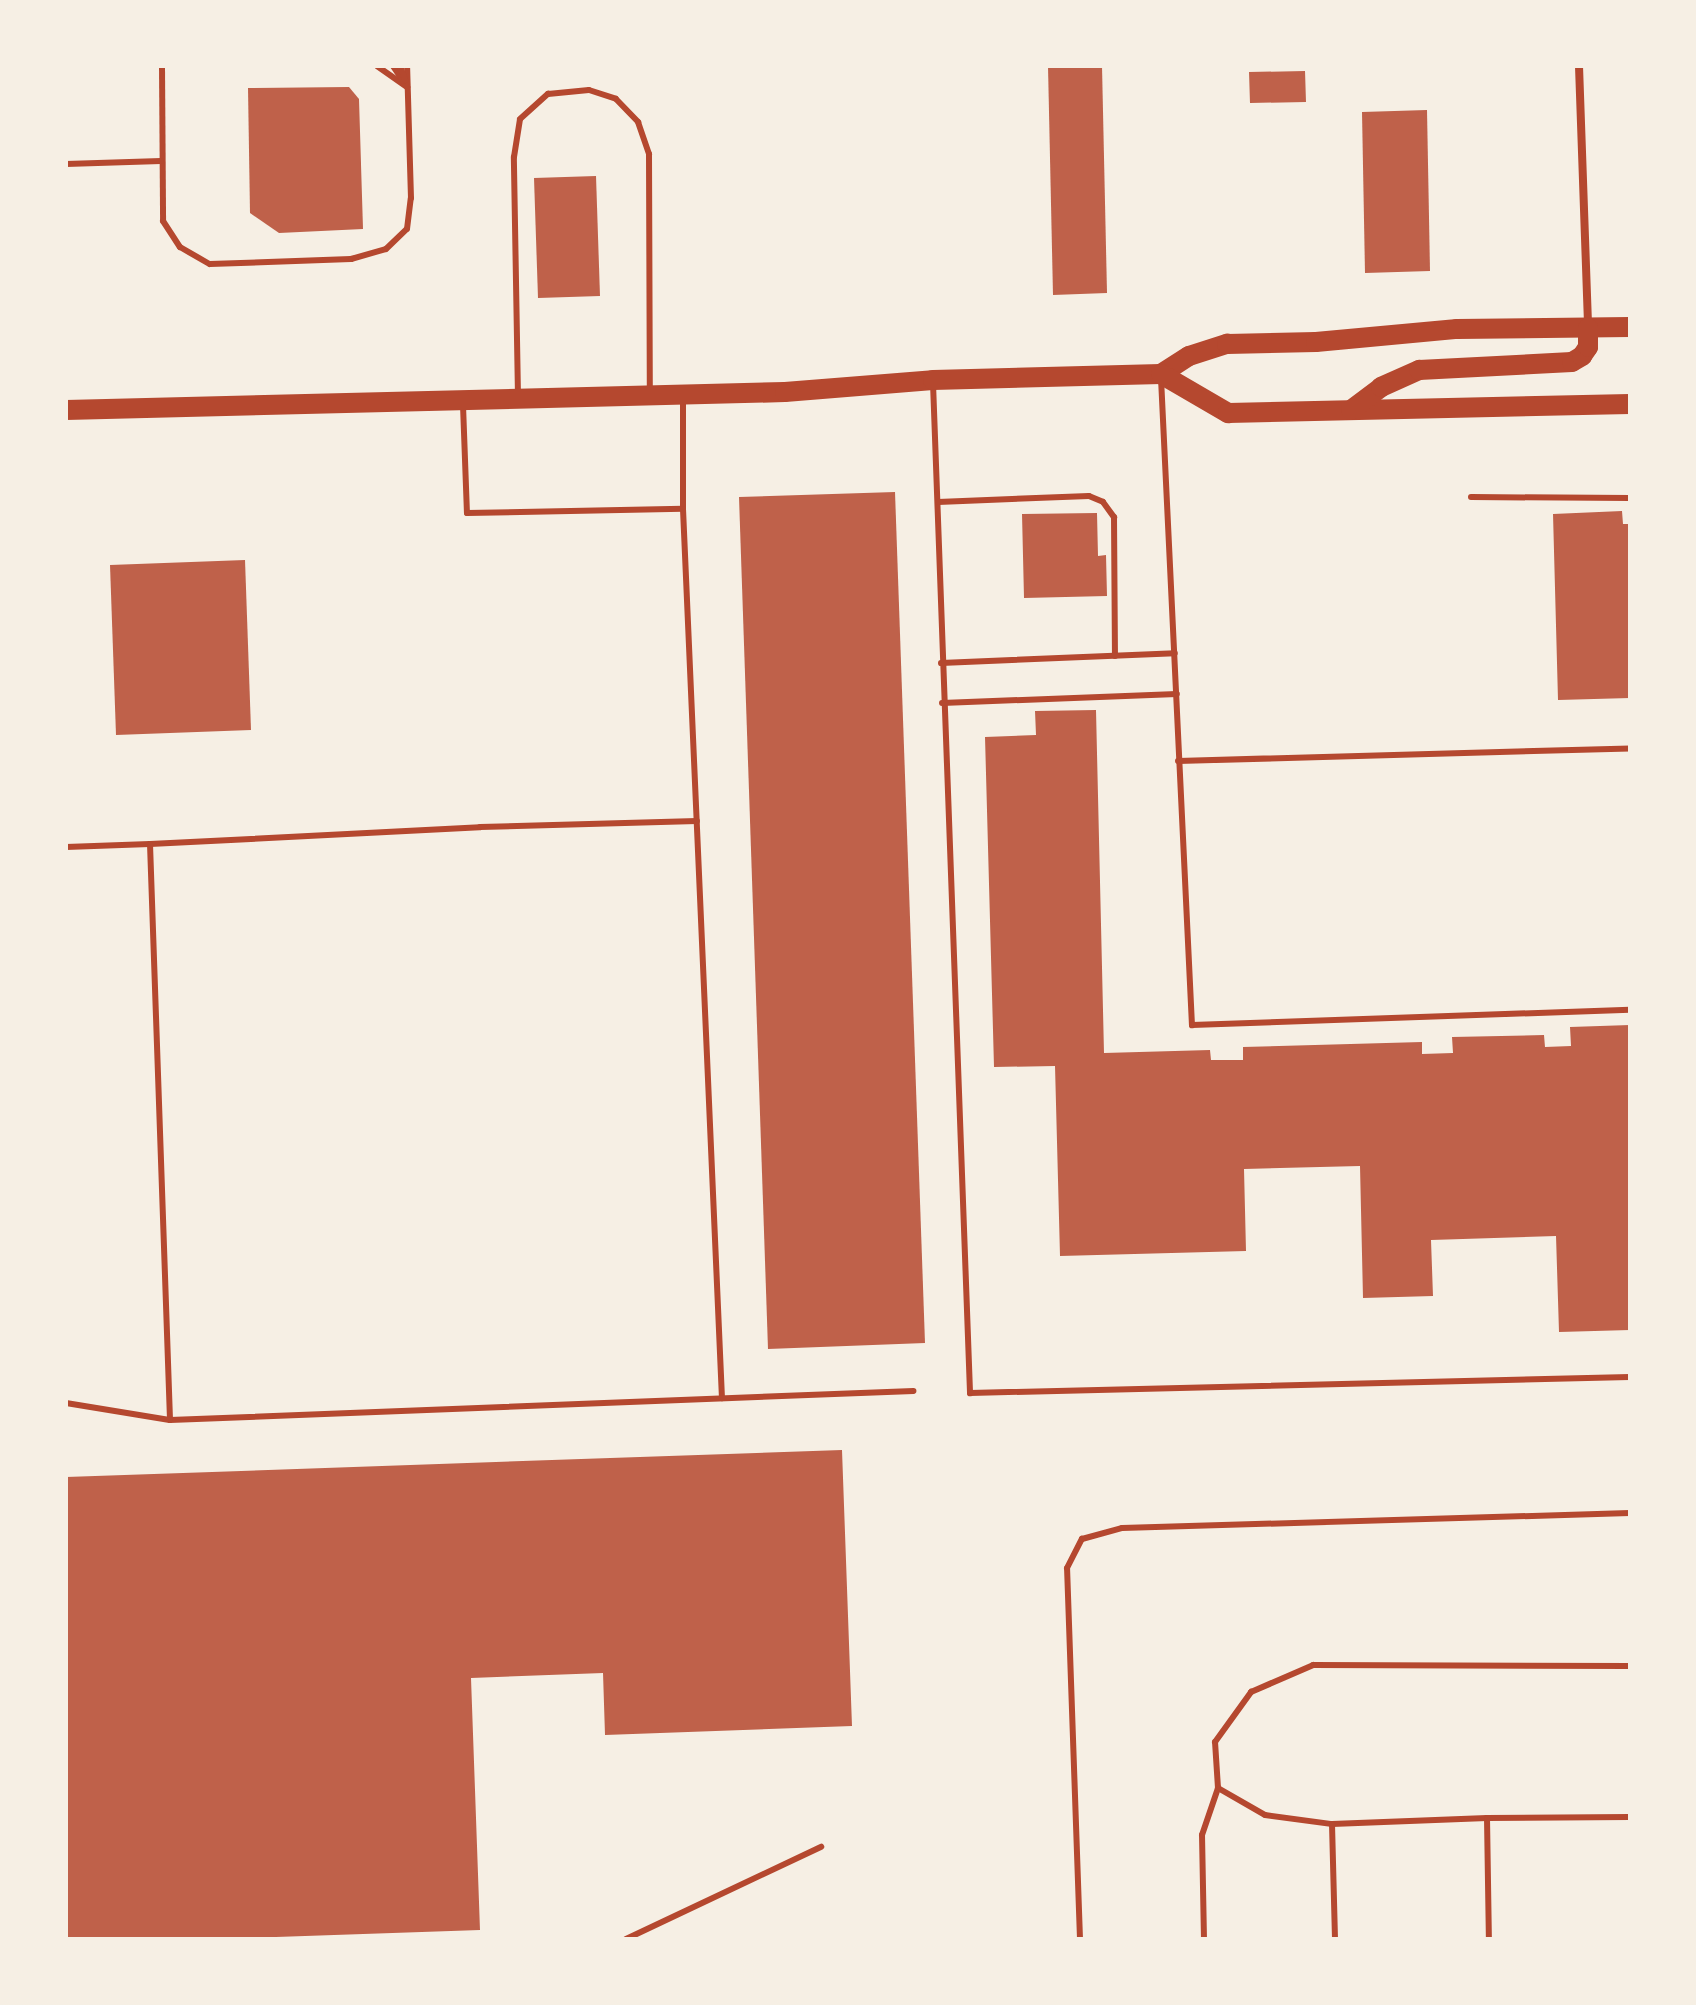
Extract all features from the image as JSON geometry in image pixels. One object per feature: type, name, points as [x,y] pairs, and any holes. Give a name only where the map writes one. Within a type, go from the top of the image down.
[{"type":"main road","points":[[66,410],[785,392],[933,380],[1161,374],[1189,356],[1227,344],[1316,342],[1457,329],[1630,327]]},
{"type":"main road","points":[[1351,410],[1381,387],[1419,370],[1572,362],[1582,356],[1588,347],[1588,328]]},
{"type":"main road","points":[[1161,374],[1228,413],[1630,404]]},
{"type":"street","points":[[1579,66],[1588,328]]},
{"type":"lane","points":[[162,66],[163,221],[180,247],[210,264],[351,259],[386,249],[407,229],[411,198],[404,66]]},
{"type":"lane","points":[[377,66],[407,87]]},
{"type":"lane","points":[[393,66],[407,87]]},
{"type":"lane","points":[[518,400],[514,157],[520,119],[548,94],[589,90],[616,99],[638,122],[649,154],[650,395]]},
{"type":"lane","points":[[66,164],[161,161]]},
{"type":"lane","points":[[1161,374],[1192,1025],[1630,1010]]},
{"type":"lane","points":[[933,380],[942,703],[970,1393],[1630,1377]]},
{"type":"lane","points":[[683,394],[683,509],[722,1398]]},
{"type":"lane","points":[[463,401],[467,513],[683,509]]},
{"type":"lane","points":[[938,502],[1089,496],[1103,502],[1114,517],[1115,656]]},
{"type":"lane","points":[[1471,497],[1630,498]]},
{"type":"lane","points":[[941,663],[1175,653]]},
{"type":"lane","points":[[942,703],[1177,694]]},
{"type":"lane","points":[[1178,761],[1630,748]]},
{"type":"lane","points":[[66,847],[480,827],[697,821]]},
{"type":"lane","points":[[150,844],[170,1420]]},
{"type":"lane","points":[[66,1403],[170,1420],[913,1391]]},
{"type":"lane","points":[[1080,1939],[1067,1568],[1082,1539],[1122,1528],[1630,1513]]},
{"type":"lane","points":[[1204,1939],[1202,1835],[1218,1788],[1215,1742],[1251,1692],[1313,1665],[1630,1666]]},
{"type":"lane","points":[[1218,1788],[1265,1815],[1332,1824],[1630,1817]]},
{"type":"lane","points":[[1487,1818],[1489,1939]]},
{"type":"lane","points":[[1332,1824],[1335,1939]]},
{"type":"lane","points":[[626,1939],[821,1847]]},
{"type":"building","points":[[1048,66],[1102,66],[1107,293],[1053,295]]},
{"type":"building","points":[[1305,71],[1306,102],[1250,103],[1249,72]]},
{"type":"building","points":[[349,87],[359,99],[363,229],[279,233],[250,213],[248,88]]},
{"type":"building","points":[[1427,110],[1430,271],[1365,273],[1362,112]]},
{"type":"building","points":[[596,176],[600,296],[538,298],[534,178]]},
{"type":"building","points":[[895,492],[925,1343],[768,1349],[739,497]]},
{"type":"building","points":[[1622,511],[1623,524],[1630,524],[1630,698],[1558,700],[1553,514]]},
{"type":"building","points":[[1097,513],[1098,556],[1106,555],[1107,596],[1024,598],[1022,514]]},
{"type":"building","points":[[245,560],[251,730],[116,735],[110,565]]},
{"type":"building","points":[[1096,710],[1104,1053],[1210,1050],[1211,1060],[1243,1060],[1243,1047],[1422,1042],[1422,1054],[1453,1053],[1452,1037],[1544,1035],[1545,1047],[1571,1046],[1570,1027],[1630,1025],[1630,1330],[1559,1332],[1556,1236],[1431,1240],[1433,1296],[1363,1298],[1360,1166],[1244,1169],[1246,1251],[1060,1256],[1055,1066],[994,1067],[985,737],[1036,735],[1035,711]]},
{"type":"building","points":[[842,1450],[852,1726],[605,1735],[603,1673],[471,1678],[480,1930],[217,1939],[66,1939],[66,1477]]}]
